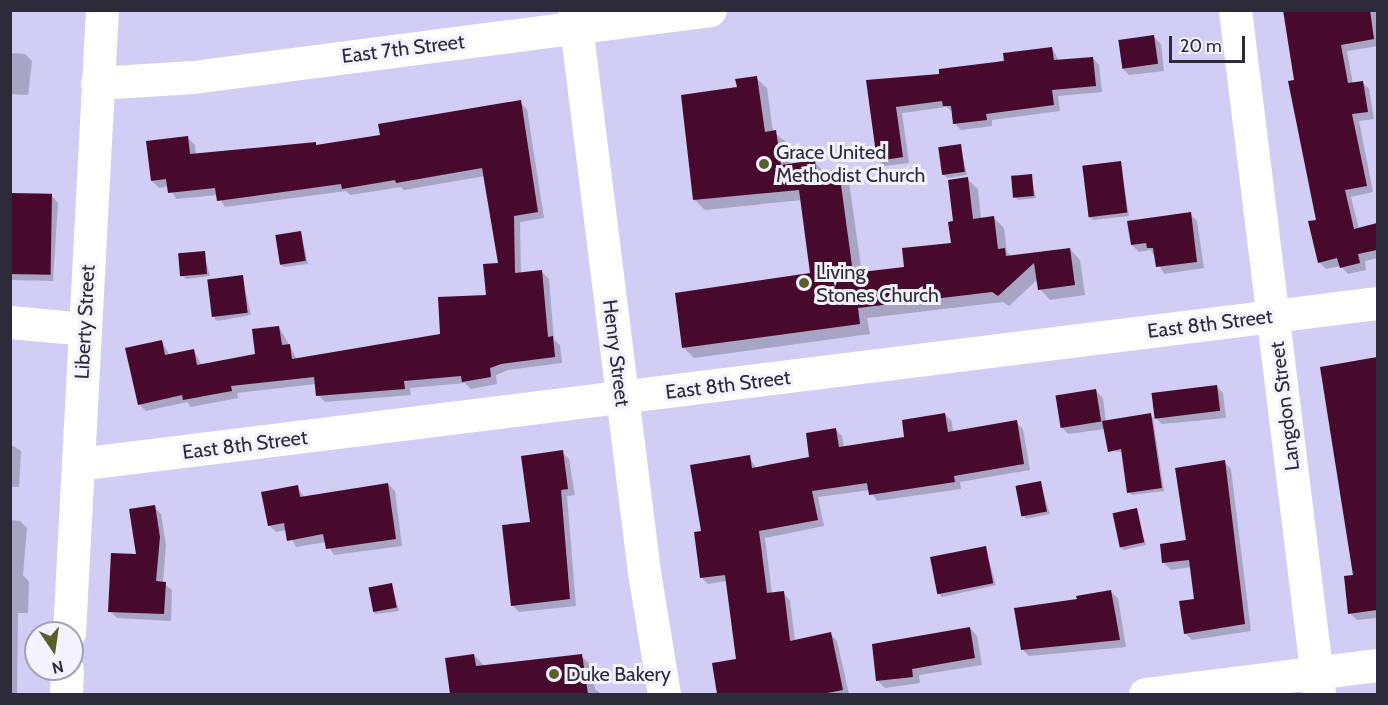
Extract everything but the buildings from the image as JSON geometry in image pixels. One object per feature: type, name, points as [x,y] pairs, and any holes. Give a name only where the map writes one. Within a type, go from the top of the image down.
[{"type":"street","name":"Liberty Street","points":[[70,621],[102,10]]},
{"type":"street","name":"East 7th Street","points":[[97,83],[192,77],[575,19],[710,10]]},
{"type":"street","name":"Langdon Street","points":[[1235,10],[1318,684]]},
{"type":"street","name":"Henry Street","points":[[575,19],[622,399],[664,694]]},
{"type":"street","name":"East 8th Street","points":[[78,464],[622,399],[1377,303]]},
{"type":"street","points":[[10,322],[85,329]]},
{"type":"street","points":[[1146,694],[1318,684],[1377,665]]},
{"type":"place","name":"Grace United Methodist Church","points":[[764,164]]},
{"type":"place","name":"Living Stones Church","points":[[804,283]]},
{"type":"place","name":"Duke Bakery","points":[[554,674]]}]
